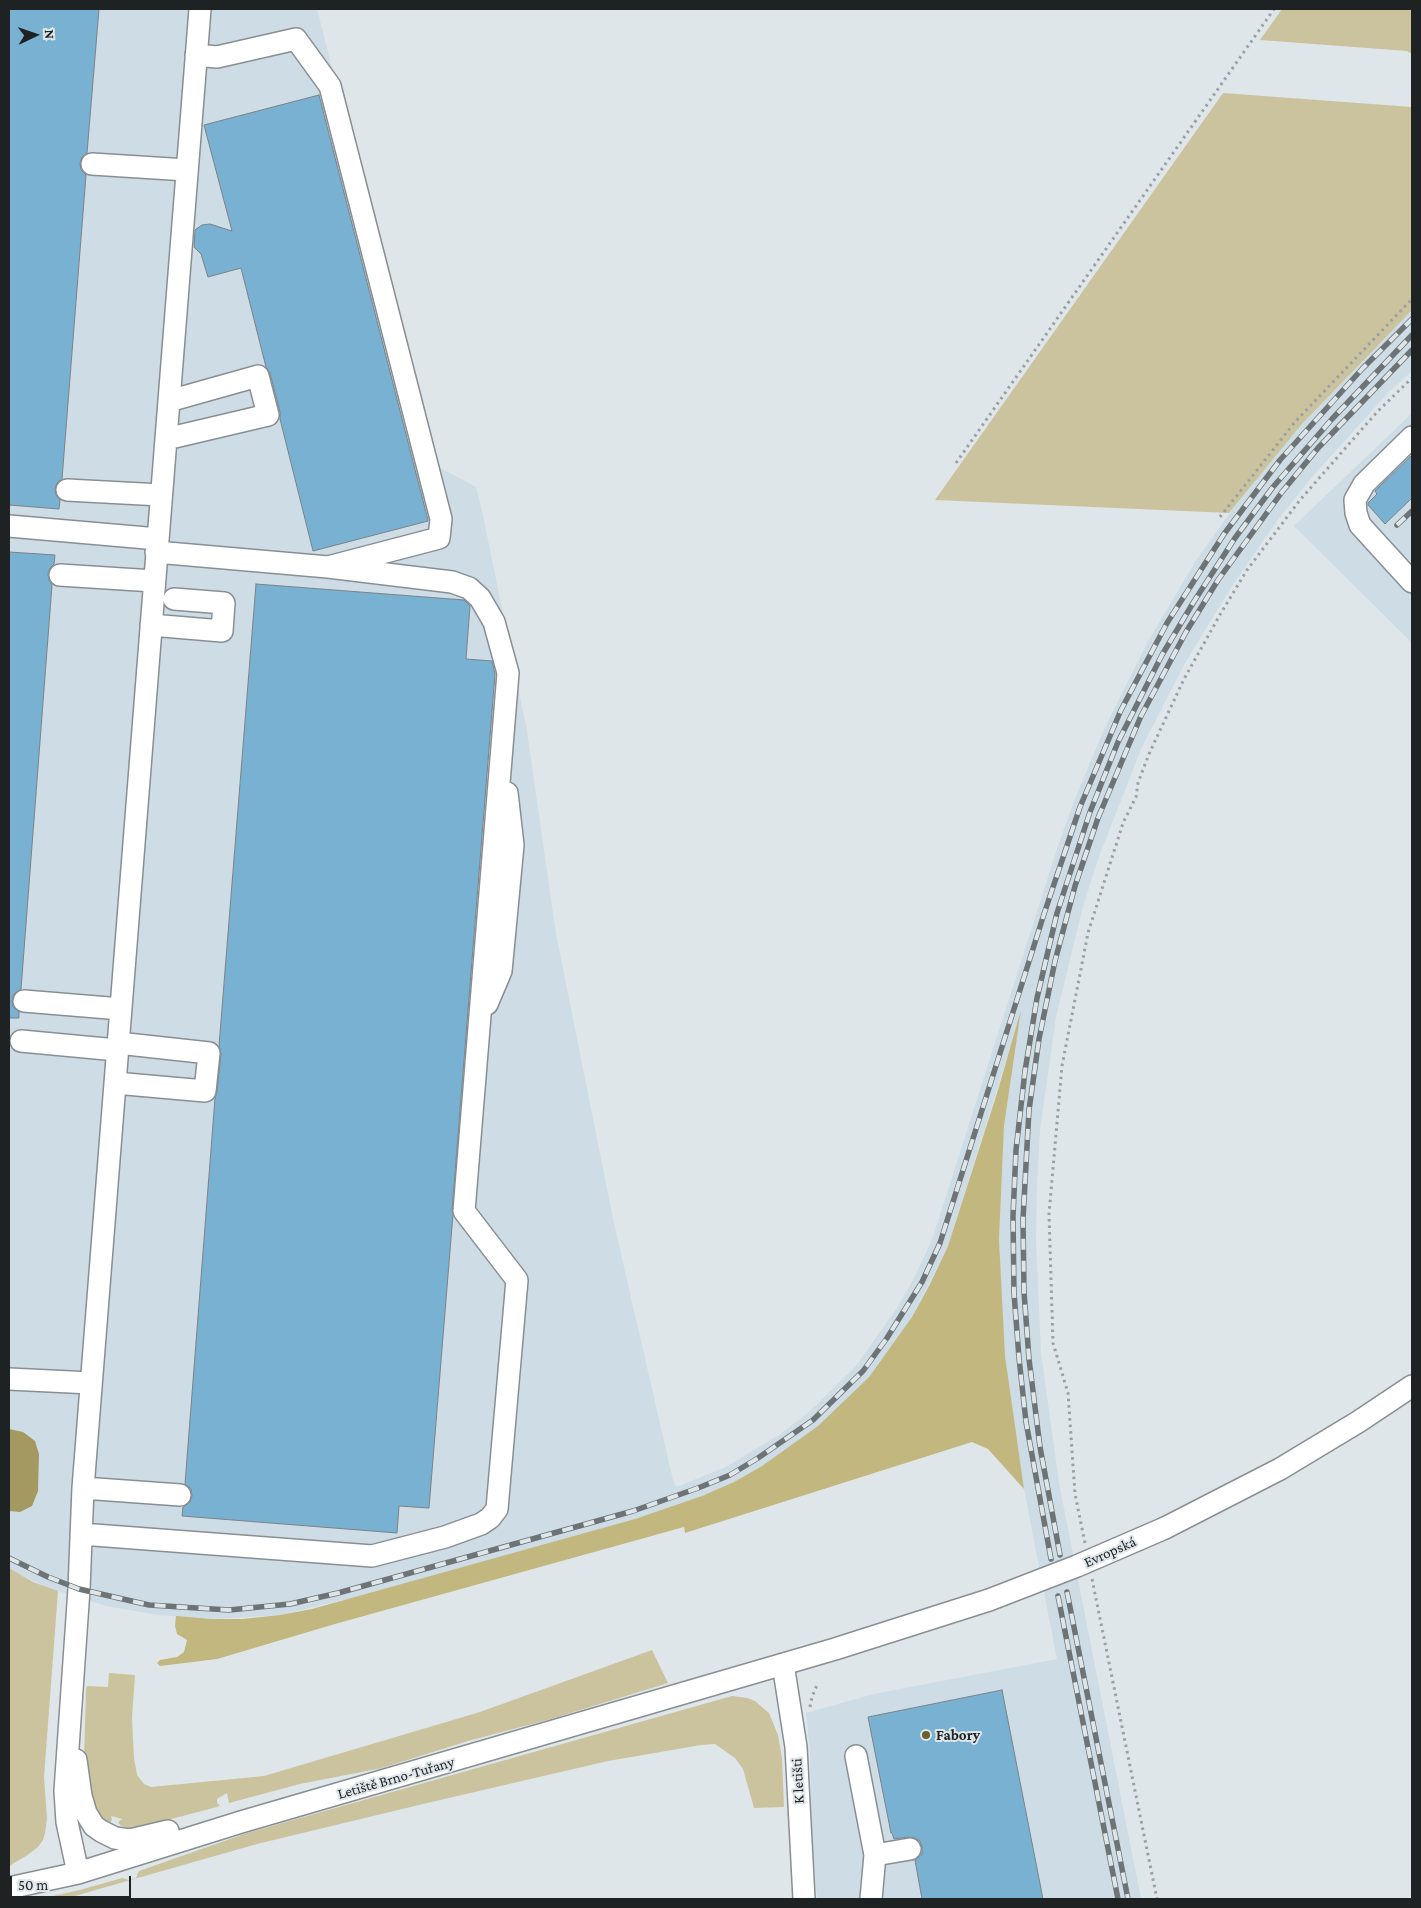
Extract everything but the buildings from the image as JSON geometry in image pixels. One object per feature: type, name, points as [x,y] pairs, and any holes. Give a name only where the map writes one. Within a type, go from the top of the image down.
[{"type":"street","points":[[78,1873],[67,1822],[65,1791],[83,1488],[200,9]]},
{"type":"street","points":[[196,55],[217,57],[296,39],[330,86],[441,519],[439,538],[328,567]]},
{"type":"street","points":[[92,164],[187,170]]},
{"type":"street","points":[[166,439],[268,415],[258,376],[169,400]]},
{"type":"street","points":[[1412,437],[1364,484],[1355,500],[1356,513],[1360,525],[1412,582]]},
{"type":"street","points":[[67,490],[161,495]]},
{"type":"street","points":[[9,526],[452,582],[468,588],[480,598],[494,622],[508,673],[464,1211],[517,1280],[497,1506],[490,1518],[481,1524],[445,1537],[372,1556],[81,1534]]},
{"type":"street","points":[[60,574],[154,582]]},
{"type":"street","points":[[151,626],[222,631],[224,603],[174,599]]},
{"type":"street","points":[[24,1001],[121,1009]]},
{"type":"street","points":[[21,1042],[118,1046],[208,1053],[205,1091],[115,1083]]},
{"type":"street","points":[[9,1379],[91,1383]]},
{"type":"street","name":"Evropská","points":[[783,1664],[902,1629],[989,1600],[1077,1566],[1165,1528],[1294,1461],[1412,1386]]},
{"type":"street","points":[[83,1488],[180,1495]]},
{"type":"street","name":"Letiště Brno-Tuřany","points":[[9,1888],[78,1873],[241,1822],[783,1664]]},
{"type":"street","name":"K letišti","points":[[783,1664],[796,1747],[804,1899]]},
{"type":"street","points":[[71,1700],[78,1774],[84,1806],[94,1826],[108,1836],[137,1839],[304,1794],[368,1786]]},
{"type":"street","points":[[856,1756],[875,1855],[871,1899]]},
{"type":"street","points":[[875,1855],[910,1849]]},
{"type":"path","points":[[956,463],[1274,9]]},
{"type":"path","points":[[1220,517],[1295,422],[1412,299]]},
{"type":"path","points":[[1086,1550],[1074,1494],[1068,1393],[1053,1343],[1049,1214],[1062,1066],[1088,933],[1124,823],[1136,797],[1138,783],[1149,754],[1184,679],[1247,570],[1300,500],[1377,412],[1412,378]]},
{"type":"path","points":[[1092,1579],[1157,1899]]},
{"type":"shaded area","points":[[9,9],[317,9],[433,464],[476,487],[481,506],[527,731],[556,934],[613,1219],[676,1487],[726,1467],[779,1435],[808,1413],[856,1366],[897,1308],[932,1240],[1073,804],[1105,727],[1147,643],[1197,559],[1242,496],[1315,406],[1412,309],[1412,371],[1387,394],[1313,476],[1277,521],[1234,583],[1185,663],[1142,747],[1098,859],[1082,910],[1056,1017],[1040,1130],[1037,1185],[1036,1240],[1041,1353],[1059,1483],[1141,1899],[817,1899],[812,1837],[810,1751],[806,1713],[874,1694],[1057,1659],[1024,1489],[1010,1398],[1001,1297],[999,1240],[1004,1126],[1020,1016],[948,1246],[912,1317],[869,1377],[819,1426],[762,1466],[734,1482],[702,1496],[635,1519],[393,1588],[280,1615],[211,1619],[158,1615],[106,1606],[48,1588],[9,1569]]},
{"type":"shaded area","points":[[1282,9],[1412,9],[1412,54],[1407,51],[1260,40]]},
{"type":"shaded area","points":[[1223,93],[1412,107],[1412,310],[1301,425],[1229,513],[935,500]]},
{"type":"shaded area","points":[[1412,413],[1412,643],[1294,526]]},
{"type":"shaded area","points":[[1021,1010],[1004,1126],[999,1240],[1005,1356],[1024,1489],[988,1449],[972,1442],[685,1533],[684,1527],[335,1624],[217,1659],[160,1666],[157,1663],[160,1660],[177,1657],[184,1652],[187,1640],[177,1634],[175,1626],[176,1616],[243,1619],[312,1609],[635,1519],[702,1496],[734,1482],[762,1466],[818,1426],[869,1377],[912,1317],[929,1286],[948,1246],[998,1090]]},
{"type":"shaded area","points":[[9,1429],[23,1432],[35,1441],[39,1454],[38,1491],[32,1506],[20,1512],[9,1511]]},
{"type":"shaded area","points":[[9,1568],[33,1582],[58,1591],[44,1777],[47,1819],[45,1833],[38,1847],[9,1866]]},
{"type":"shaded area","points":[[652,1650],[668,1683],[382,1768],[300,1784],[229,1803],[227,1793],[217,1799],[217,1803],[220,1805],[217,1807],[133,1829],[121,1826],[118,1822],[122,1819],[111,1816],[112,1820],[108,1824],[94,1809],[84,1760],[86,1689],[87,1686],[108,1687],[109,1673],[135,1675],[132,1718],[134,1758],[137,1775],[144,1784],[151,1787],[264,1776],[480,1712]]},
{"type":"shaded area","points":[[732,1696],[755,1701],[769,1713],[778,1735],[782,1758],[784,1807],[754,1808],[743,1769],[735,1758],[715,1744],[701,1745],[608,1761],[257,1844],[64,1899],[39,1899],[122,1878],[129,1880],[136,1878],[139,1871],[247,1833]]},
{"type":"railway","points":[[9,1558],[48,1577],[79,1589],[149,1605],[229,1610],[290,1604],[338,1593],[633,1511],[730,1475],[813,1420],[863,1371],[887,1338],[922,1282],[940,1243],[1044,914],[1080,807],[1121,710],[1167,623],[1224,534],[1280,460],[1362,369],[1412,319]]},
{"type":"railway","points":[[1051,1559],[1026,1422],[1014,1293],[1013,1216],[1016,1150],[1025,1071],[1037,998],[1057,913],[1090,812],[1118,742],[1162,655],[1193,603],[1235,538],[1273,487],[1332,419],[1412,335]]},
{"type":"railway","points":[[1060,1555],[1040,1447],[1029,1359],[1024,1292],[1023,1219],[1029,1110],[1039,1039],[1055,961],[1075,886],[1098,818],[1141,716],[1186,632],[1218,580],[1282,492],[1318,448],[1412,350]]},
{"type":"railway","points":[[1397,525],[1412,511]]},
{"type":"railway","points":[[1067,1592],[1128,1899]]},
{"type":"railway","points":[[1058,1596],[1118,1899]]},
{"type":"place","name":"Fabory","points":[[926,1735]]}]
